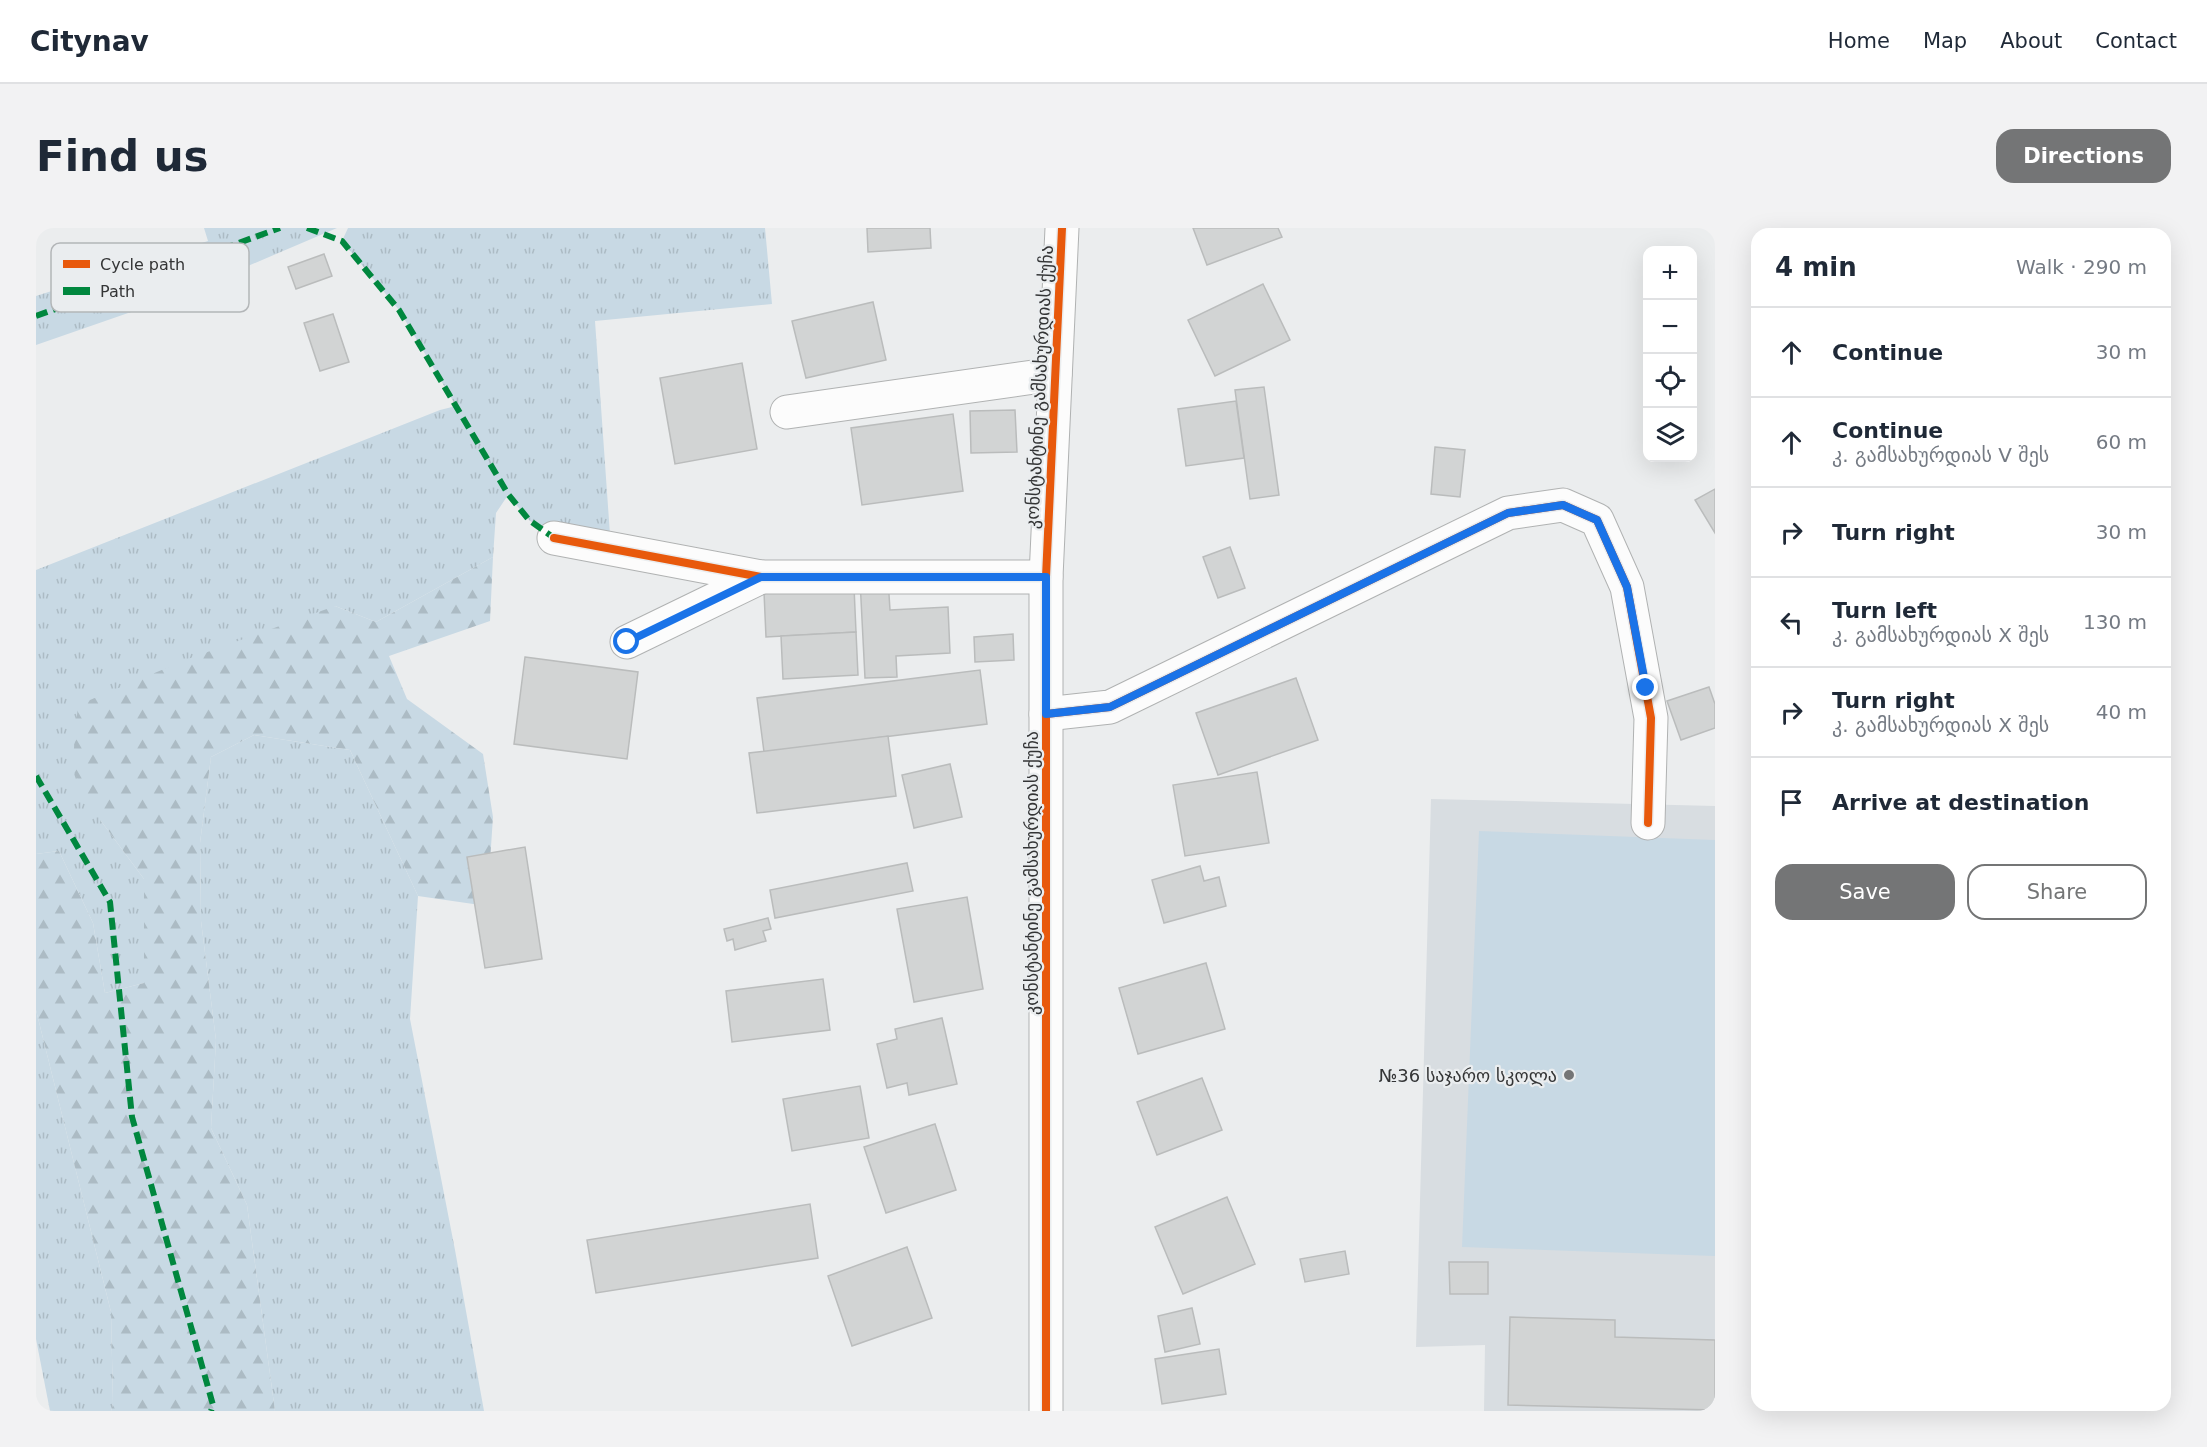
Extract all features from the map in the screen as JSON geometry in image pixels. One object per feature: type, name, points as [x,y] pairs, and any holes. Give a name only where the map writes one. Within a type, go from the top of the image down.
[{"type":"street","name":"კონსტანტინე გამსახურდიას ქუჩა","points":[[1046,1411],[1046,577],[1062,228]]},
{"type":"street","points":[[787,412],[1055,374]]},
{"type":"street","points":[[1046,714],[1110,707],[1508,513],[1563,505],[1597,520],[1627,587],[1652,718],[1648,823]]},
{"type":"street","points":[[554,538],[761,577],[1046,577]]},
{"type":"street","points":[[627,642],[761,577]]},
{"type":"shaded area","name":"№36 საჯარო სკოლა","points":[[1431,799],[1715,806],[1715,1411],[1484,1411],[1485,1345],[1416,1347]]},
{"type":"green space","points":[[204,228],[337,228],[249,266],[249,243],[202,243],[208,241]]},
{"type":"green space","points":[[348,228],[765,228],[772,304],[595,321],[611,549],[554,538],[529,520],[508,495],[496,513],[493,557],[376,622],[335,606],[101,821],[144,879],[144,983],[105,993],[93,923],[59,851],[36,854],[36,570],[440,410],[456,406],[399,310],[342,241]]},
{"type":"green space","points":[[51,291],[51,312],[131,312],[36,345],[36,296]]},
{"type":"green space","points":[[493,557],[490,621],[389,656],[407,699],[483,754],[493,817],[487,906],[418,896],[350,750],[254,735],[211,757],[200,843],[201,921],[216,1040],[211,1128],[247,1205],[275,1411],[111,1411],[113,1404],[111,1312],[36,1010],[36,854],[59,851],[93,923],[105,993],[144,983],[144,879],[101,821],[72,769],[78,705],[188,659],[335,606],[376,622]]},
{"type":"green space","points":[[254,735],[350,750],[418,896],[410,1019],[484,1411],[275,1411],[247,1205],[211,1128],[216,1040],[201,921],[200,843],[211,757]]},
{"type":"green space","points":[[1479,831],[1715,840],[1715,1256],[1462,1247]]},
{"type":"green space","points":[[36,1010],[111,1312],[113,1404],[111,1411],[50,1411],[36,1339]]},
{"type":"building","points":[[867,228],[930,228],[931,248],[868,252]]},
{"type":"building","points":[[1193,228],[1278,228],[1282,237],[1207,265]]},
{"type":"building","points":[[324,254],[332,276],[296,289],[288,267]]},
{"type":"building","points":[[1263,284],[1290,340],[1215,376],[1188,320]]},
{"type":"building","points":[[873,302],[886,360],[806,378],[792,321]]},
{"type":"building","points":[[333,314],[349,362],[320,371],[304,323]]},
{"type":"building","points":[[742,363],[757,449],[675,464],[660,378]]},
{"type":"building","points":[[1264,387],[1279,495],[1250,499],[1235,390]]},
{"type":"building","points":[[1236,401],[1244,458],[1186,466],[1178,409]]},
{"type":"building","points":[[1015,410],[1017,452],[971,453],[970,411]]},
{"type":"building","points":[[953,414],[963,491],[862,505],[851,428]]},
{"type":"building","points":[[1435,447],[1465,450],[1460,497],[1431,494]]},
{"type":"building","points":[[1715,489],[1715,533],[1695,500]]},
{"type":"building","points":[[1230,547],[1245,588],[1218,598],[1203,557]]},
{"type":"building","points":[[888,579],[890,610],[948,607],[950,653],[896,656],[897,677],[865,678],[860,580]]},
{"type":"building","points":[[854,587],[856,632],[766,637],[764,592]]},
{"type":"building","points":[[856,632],[858,675],[783,679],[781,636]]},
{"type":"building","points":[[1013,634],[1014,660],[975,662],[974,637]]},
{"type":"building","points":[[525,657],[638,672],[627,759],[514,744]]},
{"type":"building","points":[[980,670],[987,724],[764,752],[757,698]]},
{"type":"building","points":[[1296,678],[1318,740],[1218,775],[1196,713]]},
{"type":"building","points":[[1709,687],[1715,704],[1715,728],[1681,740],[1667,701]]},
{"type":"building","points":[[888,736],[896,796],[757,813],[749,753]]},
{"type":"building","points":[[950,764],[962,817],[914,828],[902,775]]},
{"type":"building","points":[[1257,772],[1269,843],[1185,856],[1173,785]]},
{"type":"building","points":[[525,847],[542,959],[485,968],[467,857]]},
{"type":"building","points":[[907,863],[913,891],[775,918],[770,890]]},
{"type":"building","points":[[1200,866],[1204,881],[1219,877],[1226,906],[1164,923],[1152,880]]},
{"type":"building","points":[[967,897],[983,989],[914,1002],[897,909]]},
{"type":"building","points":[[768,918],[771,929],[763,931],[766,941],[735,950],[733,939],[727,941],[724,929]]},
{"type":"building","points":[[1206,963],[1225,1029],[1138,1054],[1119,988]]},
{"type":"building","points":[[823,979],[830,1030],[732,1042],[726,991]]},
{"type":"building","points":[[942,1018],[957,1084],[909,1095],[907,1083],[887,1088],[877,1044],[897,1039],[895,1029]]},
{"type":"building","points":[[1202,1078],[1222,1130],[1157,1155],[1137,1102]]},
{"type":"building","points":[[860,1086],[869,1138],[792,1151],[783,1099]]},
{"type":"building","points":[[935,1124],[956,1190],[886,1213],[864,1147]]},
{"type":"building","points":[[1227,1197],[1255,1264],[1183,1294],[1155,1227]]},
{"type":"building","points":[[810,1204],[818,1258],[596,1293],[587,1240]]},
{"type":"building","points":[[907,1247],[932,1318],[852,1346],[828,1276]]},
{"type":"building","points":[[1345,1251],[1349,1274],[1305,1282],[1300,1259]]},
{"type":"building","points":[[1449,1262],[1488,1262],[1488,1294],[1450,1294]]},
{"type":"building","points":[[1192,1308],[1200,1344],[1165,1352],[1158,1316]]},
{"type":"building","points":[[1510,1317],[1615,1320],[1615,1337],[1715,1340],[1715,1410],[1508,1405]]},
{"type":"building","points":[[1219,1349],[1226,1394],[1162,1404],[1155,1359]]},
{"type":"marked path","points":[[238,243],[280,228]]},
{"type":"marked path","points":[[307,228],[342,241],[399,310],[508,494],[529,520],[554,538]]},
{"type":"marked path","points":[[36,316],[51,311]]},
{"type":"marked path","points":[[36,776],[110,902],[132,1117],[213,1405],[211,1411]]},
{"type":"cycle path","points":[[1046,1411],[1046,577],[1062,228]]},
{"type":"cycle path","points":[[1046,714],[1110,707],[1508,513],[1563,505],[1597,520],[1627,587],[1651,718],[1648,823]]},
{"type":"cycle path","points":[[554,538],[761,577],[1046,577]]},
{"type":"place","name":"№36 საჯარო სკოლა","points":[[1569,1075]]},
{"type":"route","points":[[627,642],[761,577],[1046,577],[1046,714],[1110,707],[1508,513],[1563,505],[1597,520],[1627,587],[1646,688]]}]
